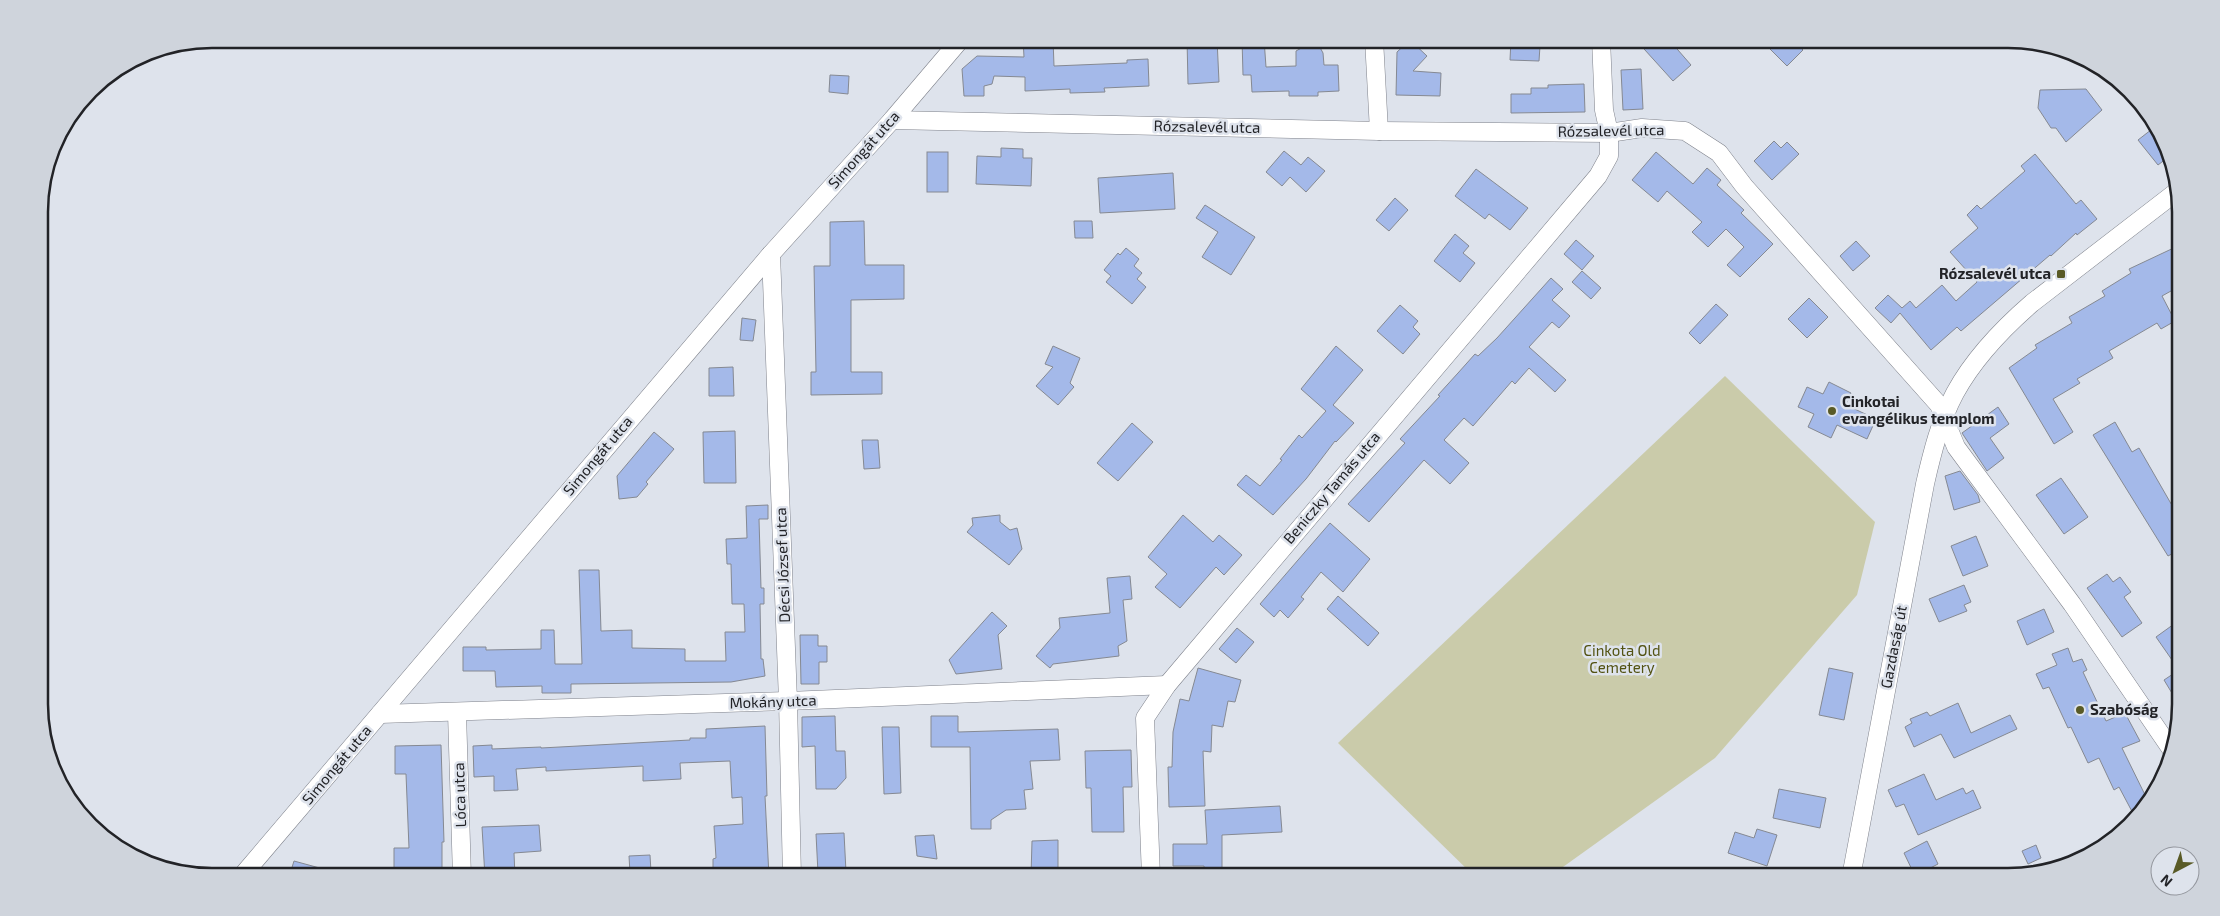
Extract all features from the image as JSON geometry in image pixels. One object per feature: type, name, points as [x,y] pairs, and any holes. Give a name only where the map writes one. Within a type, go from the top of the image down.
[{"type":"street","name":"Simongát utca","points":[[249,868],[771,254],[892,120],[953,48]]},
{"type":"street","points":[[1374,48],[1379,131]]},
{"type":"street","name":"Beniczky Tamás utca","points":[[1151,868],[1145,718],[1167,685],[1598,176],[1609,156],[1609,133],[1604,110],[1602,48]]},
{"type":"street","name":"Rózsalevél utca","points":[[892,120],[1379,131],[1609,133],[1642,128],[1685,131],[1720,153],[1744,186],[1940,405],[1956,447],[2072,604],[2167,744]]},
{"type":"street","name":"Gazdaság út","points":[[1853,868],[1925,484],[1944,418],[1955,393],[1974,363],[2011,322],[2032,303],[2171,196]]},
{"type":"street","name":"Décsi József utca","points":[[771,254],[788,701],[792,868]]},
{"type":"street","name":"Mokány utca","points":[[380,714],[788,701],[1167,685]]},
{"type":"street","name":"Lóca utca","points":[[457,713],[462,868]]},
{"type":"green space","name":"Cinkota Old Cemetery","points":[[1725,376],[1875,522],[1857,595],[1715,758],[1562,868],[1466,868],[1338,743]]},
{"type":"building","points":[[1024,48],[1053,48],[1054,66],[1127,63],[1127,60],[1148,59],[1149,86],[1104,88],[1105,92],[1070,93],[1070,89],[1025,91],[1025,77],[994,76],[992,84],[984,86],[984,96],[964,96],[962,69],[977,56],[1024,57]]},
{"type":"building","points":[[1187,48],[1217,48],[1219,82],[1188,84]]},
{"type":"building","points":[[1242,48],[1265,48],[1266,67],[1296,66],[1296,51],[1301,48],[1320,48],[1323,53],[1324,65],[1338,65],[1339,91],[1318,92],[1318,96],[1289,96],[1289,91],[1252,92],[1251,75],[1243,75]]},
{"type":"building","points":[[1401,48],[1418,48],[1427,56],[1413,71],[1441,73],[1440,96],[1396,95],[1397,52]]},
{"type":"building","points":[[1511,48],[1540,48],[1539,61],[1510,60]]},
{"type":"building","points":[[1643,48],[1676,48],[1691,65],[1673,81]]},
{"type":"building","points":[[1769,48],[1801,48],[1803,50],[1787,66]]},
{"type":"building","points":[[1641,69],[1643,109],[1623,110],[1621,70]]},
{"type":"building","points":[[830,75],[849,76],[848,94],[829,92]]},
{"type":"building","points":[[1584,84],[1585,112],[1511,113],[1511,94],[1531,94],[1531,88],[1548,88],[1548,85]]},
{"type":"building","points":[[2086,89],[2102,110],[2066,142],[2056,128],[2051,128],[2038,108],[2040,90]]},
{"type":"building","points":[[2151,130],[2164,160],[2158,165],[2138,140]]},
{"type":"building","points":[[1774,141],[1781,148],[1787,142],[1799,154],[1772,180],[1754,161]]},
{"type":"building","points":[[1001,148],[1023,149],[1023,158],[1032,158],[1031,186],[976,184],[977,156],[1001,157]]},
{"type":"building","points":[[1284,151],[1301,165],[1308,157],[1325,171],[1306,192],[1290,177],[1282,186],[1266,172]]},
{"type":"building","points":[[927,152],[948,152],[948,192],[927,192]]},
{"type":"building","points":[[1656,152],[1693,184],[1707,168],[1721,180],[1717,185],[1744,210],[1741,213],[1773,244],[1740,277],[1727,265],[1744,247],[1726,229],[1708,247],[1692,232],[1702,222],[1667,191],[1658,202],[1632,180]]},
{"type":"building","points":[[2035,154],[2076,204],[2081,200],[2097,219],[2077,235],[2076,233],[1961,331],[1957,327],[1931,350],[1900,313],[1891,323],[1875,308],[1888,295],[1902,308],[1910,301],[1916,308],[1942,285],[1956,301],[1977,282],[1950,252],[1978,228],[1967,215],[1977,205],[1981,209],[2025,171],[2021,166]]},
{"type":"building","points":[[1476,169],[1528,208],[1510,230],[1489,214],[1485,219],[1455,196]]},
{"type":"building","points":[[1173,173],[1175,209],[1100,213],[1098,178]]},
{"type":"building","points":[[1395,198],[1408,210],[1389,231],[1376,220]]},
{"type":"building","points":[[1205,205],[1255,237],[1231,275],[1202,257],[1218,232],[1196,218]]},
{"type":"building","points":[[864,221],[865,265],[904,265],[904,299],[851,300],[851,372],[882,372],[882,394],[811,395],[811,372],[816,372],[814,266],[830,266],[830,222]]},
{"type":"building","points":[[1074,221],[1092,221],[1093,238],[1075,238]]},
{"type":"building","points":[[1455,234],[1469,246],[1463,253],[1475,263],[1460,282],[1434,261]]},
{"type":"building","points":[[1576,240],[1594,256],[1582,270],[1564,254]]},
{"type":"building","points":[[1856,241],[1870,256],[1853,271],[1840,256]]},
{"type":"building","points":[[1126,248],[1139,259],[1134,266],[1142,273],[1137,279],[1146,287],[1132,304],[1106,282],[1111,276],[1104,270],[1118,253],[1120,255]]},
{"type":"building","points":[[2172,249],[2172,290],[2162,296],[2172,315],[2172,323],[2161,329],[2157,323],[2109,351],[2113,358],[2077,379],[2080,383],[2053,399],[2073,432],[2054,444],[2009,368],[2037,348],[2035,345],[2072,323],[2069,317],[2105,296],[2102,291],[2131,273],[2129,269]]},
{"type":"building","points":[[1582,271],[1601,288],[1591,299],[1572,282]]},
{"type":"building","points":[[1551,278],[1563,289],[1552,300],[1570,316],[1559,328],[1552,322],[1529,347],[1566,380],[1555,392],[1529,368],[1515,384],[1512,381],[1473,426],[1464,418],[1444,440],[1469,463],[1450,484],[1424,460],[1369,522],[1348,504],[1405,443],[1400,439],[1440,396],[1438,395],[1475,354],[1478,356],[1497,338]]},
{"type":"building","points":[[1809,298],[1828,317],[1807,338],[1788,319]]},
{"type":"building","points":[[1716,304],[1728,315],[1700,344],[1689,333]]},
{"type":"building","points":[[1400,305],[1418,321],[1413,327],[1420,334],[1403,354],[1377,331]]},
{"type":"building","points":[[742,318],[756,320],[753,341],[740,340]]},
{"type":"building","points":[[1053,346],[1080,358],[1070,383],[1074,387],[1058,405],[1036,386],[1053,367],[1045,364]]},
{"type":"building","points":[[1336,346],[1363,370],[1333,405],[1354,423],[1335,441],[1306,479],[1273,515],[1237,485],[1246,475],[1260,486],[1282,460],[1280,459],[1299,435],[1302,438],[1326,411],[1301,389]]},
{"type":"building","points":[[733,367],[734,396],[709,396],[709,368]]},
{"type":"building","name":"Cinkotai evangélikus templom","points":[[1829,382],[1851,393],[1846,405],[1876,419],[1867,439],[1837,425],[1831,438],[1808,427],[1814,414],[1798,407],[1807,387],[1823,394]]},
{"type":"building","points":[[1998,407],[2009,424],[1990,438],[2004,458],[1987,471],[1962,433]]},
{"type":"building","points":[[2115,422],[2132,452],[2139,448],[2172,505],[2172,554],[2168,556],[2093,435]]},
{"type":"building","points":[[1132,423],[1153,442],[1118,481],[1097,463]]},
{"type":"building","points":[[735,431],[736,483],[704,483],[703,432]]},
{"type":"building","points":[[654,432],[674,449],[646,482],[648,484],[637,497],[619,499],[617,476]]},
{"type":"building","points":[[862,440],[878,440],[880,468],[864,469]]},
{"type":"building","points":[[1960,471],[1978,495],[1980,502],[1954,510],[1945,476]]},
{"type":"building","points":[[2061,478],[2088,517],[2064,534],[2036,495]]},
{"type":"building","points":[[768,505],[768,519],[759,519],[761,588],[764,588],[764,604],[760,604],[761,659],[763,659],[765,676],[731,682],[571,684],[571,693],[542,693],[542,686],[496,687],[495,671],[463,671],[463,647],[486,647],[486,650],[541,649],[541,630],[554,630],[555,664],[582,664],[579,570],[599,570],[601,631],[632,630],[632,648],[685,649],[685,661],[726,661],[725,632],[745,632],[744,604],[732,604],[731,564],[727,564],[726,539],[747,538],[746,506]]},
{"type":"building","points":[[1000,515],[1000,522],[1010,530],[1017,528],[1022,549],[1009,565],[967,532],[973,525],[972,518]]},
{"type":"building","points":[[1183,515],[1213,542],[1219,535],[1242,555],[1224,575],[1216,567],[1180,608],[1155,587],[1167,574],[1148,557]]},
{"type":"building","points":[[1330,523],[1370,559],[1343,592],[1321,572],[1301,597],[1304,599],[1288,618],[1280,610],[1274,617],[1260,604]]},
{"type":"building","points":[[1976,536],[1988,566],[1963,576],[1951,546]]},
{"type":"building","points":[[2107,574],[2113,582],[2120,577],[2131,592],[2124,597],[2142,623],[2122,637],[2087,588]]},
{"type":"building","points":[[1130,576],[1132,599],[1123,600],[1127,641],[1118,646],[1119,656],[1053,664],[1050,668],[1036,656],[1060,628],[1059,618],[1110,613],[1107,578]]},
{"type":"building","points":[[1964,585],[1971,602],[1964,605],[1967,611],[1939,622],[1929,599]]},
{"type":"building","points":[[1338,596],[1379,633],[1368,646],[1327,609]]},
{"type":"building","points":[[2044,609],[2054,632],[2027,645],[2017,621]]},
{"type":"building","points":[[992,612],[1007,626],[998,635],[1002,669],[956,674],[949,660]]},
{"type":"building","points":[[2172,625],[2172,660],[2156,637]]},
{"type":"building","points":[[1237,628],[1254,642],[1236,663],[1219,649]]},
{"type":"building","points":[[800,635],[818,635],[818,646],[827,646],[827,662],[819,662],[819,684],[801,684]]},
{"type":"building","points":[[2068,648],[2073,662],[2082,659],[2087,670],[2083,672],[2106,721],[2125,713],[2140,741],[2122,748],[2145,795],[2132,811],[2119,787],[2114,790],[2099,758],[2088,763],[2071,727],[2068,728],[2049,687],[2043,689],[2036,674],[2057,665],[2052,654]]},
{"type":"building","points":[[1198,668],[1241,680],[1235,702],[1228,701],[1223,727],[1212,725],[1211,752],[1203,751],[1205,806],[1169,807],[1168,767],[1172,767],[1173,732],[1180,699],[1189,701]]},
{"type":"building","points":[[1829,668],[1853,673],[1844,720],[1819,715]]},
{"type":"building","points":[[2172,675],[2172,693],[2164,680]]},
{"type":"building","points":[[1958,703],[1971,733],[2010,715],[2017,729],[1954,758],[1941,734],[1914,747],[1905,727],[1912,723],[1910,719],[1927,712],[1930,716]]},
{"type":"building","points":[[835,716],[836,751],[845,751],[846,778],[836,789],[816,789],[815,746],[802,747],[802,717]]},
{"type":"building","points":[[931,716],[958,716],[958,732],[1058,729],[1060,760],[1030,761],[1033,789],[1024,790],[1026,809],[1006,810],[991,820],[991,829],[971,829],[970,747],[931,747]]},
{"type":"building","points":[[765,726],[767,796],[765,796],[769,868],[713,868],[713,859],[716,858],[714,826],[743,824],[742,797],[732,798],[730,761],[680,763],[681,779],[643,781],[643,766],[546,771],[546,767],[516,769],[518,790],[494,791],[494,776],[474,777],[473,746],[492,745],[492,749],[541,748],[690,740],[690,738],[706,738],[706,729]]},
{"type":"building","points":[[882,727],[899,727],[901,793],[884,794]]},
{"type":"building","points":[[441,745],[444,842],[442,842],[442,868],[394,868],[394,848],[409,848],[406,774],[395,774],[395,746]]},
{"type":"building","points":[[1131,750],[1132,787],[1123,787],[1124,832],[1092,832],[1091,788],[1086,788],[1085,751]]},
{"type":"building","points":[[1924,774],[1936,800],[1963,788],[1966,794],[1973,790],[1981,808],[1918,835],[1904,804],[1896,807],[1888,790]]},
{"type":"building","points":[[1779,789],[1826,798],[1820,828],[1773,818]]},
{"type":"building","points":[[1280,806],[1282,832],[1222,835],[1222,868],[1173,866],[1173,844],[1207,844],[1205,810]]},
{"type":"building","points":[[539,825],[541,851],[514,853],[515,868],[484,868],[482,827]]},
{"type":"building","points":[[1757,829],[1777,835],[1767,866],[1728,853],[1735,832],[1754,838]]},
{"type":"building","points":[[844,833],[846,868],[818,868],[816,834]]},
{"type":"building","points":[[934,835],[937,859],[917,856],[915,836]]},
{"type":"building","points":[[1058,840],[1058,868],[1031,868],[1032,841]]},
{"type":"building","points":[[1927,841],[1938,864],[1930,868],[1911,868],[1904,853]]},
{"type":"building","points":[[2036,845],[2041,858],[2028,864],[2022,851]]},
{"type":"building","points":[[650,855],[651,868],[630,868],[629,856]]},
{"type":"building","points":[[294,861],[320,868],[292,868]]},
{"type":"place","name":"Rózsalevél utca","points":[[2061,274]]},
{"type":"place","name":"Cinkotai evangélikus templom","points":[[1832,411]]},
{"type":"place","name":"Szabóság","points":[[2080,710]]}]
